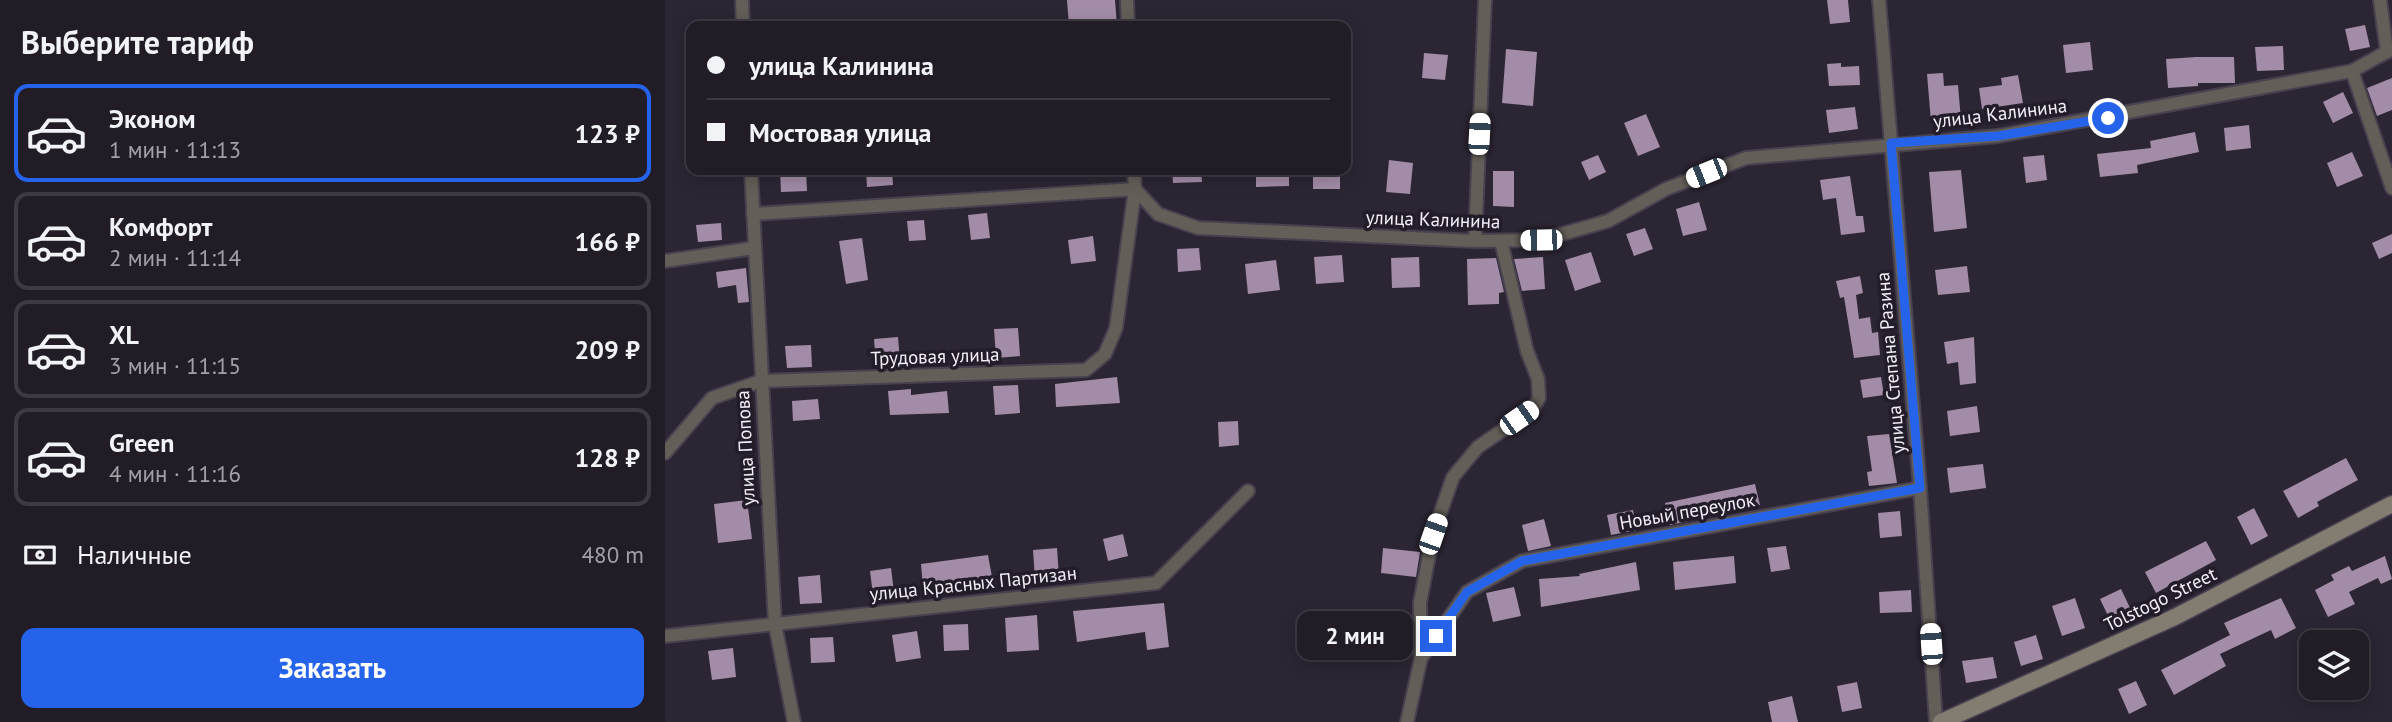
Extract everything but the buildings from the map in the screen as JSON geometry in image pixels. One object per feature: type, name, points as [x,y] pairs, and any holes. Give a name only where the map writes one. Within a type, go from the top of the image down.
[{"type":"main road","name":"Tolstogo Street","points":[[1938,722],[2175,617],[2392,504]]},
{"type":"street","points":[[742,0],[743,21]]},
{"type":"street","points":[[1127,0],[1128,21]]},
{"type":"street","points":[[1475,241],[1485,0]]},
{"type":"street","name":"улица Степана Разина","points":[[1879,0],[1938,722]]},
{"type":"street","points":[[2380,0],[2390,50]]},
{"type":"street","name":"улица Калинина","points":[[1135,189],[1158,214],[1198,228],[1475,241],[1541,240],[1608,221],[1665,189],[1746,158],[1891,143],[1998,136],[2352,71],[2390,50]]},
{"type":"street","points":[[2352,71],[2392,188]]},
{"type":"street","name":"улица Попова","points":[[751,175],[775,624],[794,722]]},
{"type":"street","points":[[753,214],[1135,189],[1134,175]]},
{"type":"street","name":"Трудовая улица","points":[[665,453],[712,397],[761,381],[1086,370],[1105,354],[1116,328],[1135,189]]},
{"type":"street","points":[[1407,722],[1421,658],[1420,603],[1433,534],[1453,477],[1478,447],[1532,410],[1539,398],[1538,379],[1527,352],[1501,241]]},
{"type":"street","points":[[665,261],[754,248]]},
{"type":"street","name":"Новый переулок","points":[[1421,658],[1467,592],[1522,561],[1920,488]]},
{"type":"street","name":"улица Красных Партизан","points":[[665,636],[1156,583],[1248,491]]},
{"type":"route","points":[[1436,636],[1467,592],[1522,561],[1920,488],[1891,143],[1998,136],[2108,118]]}]
